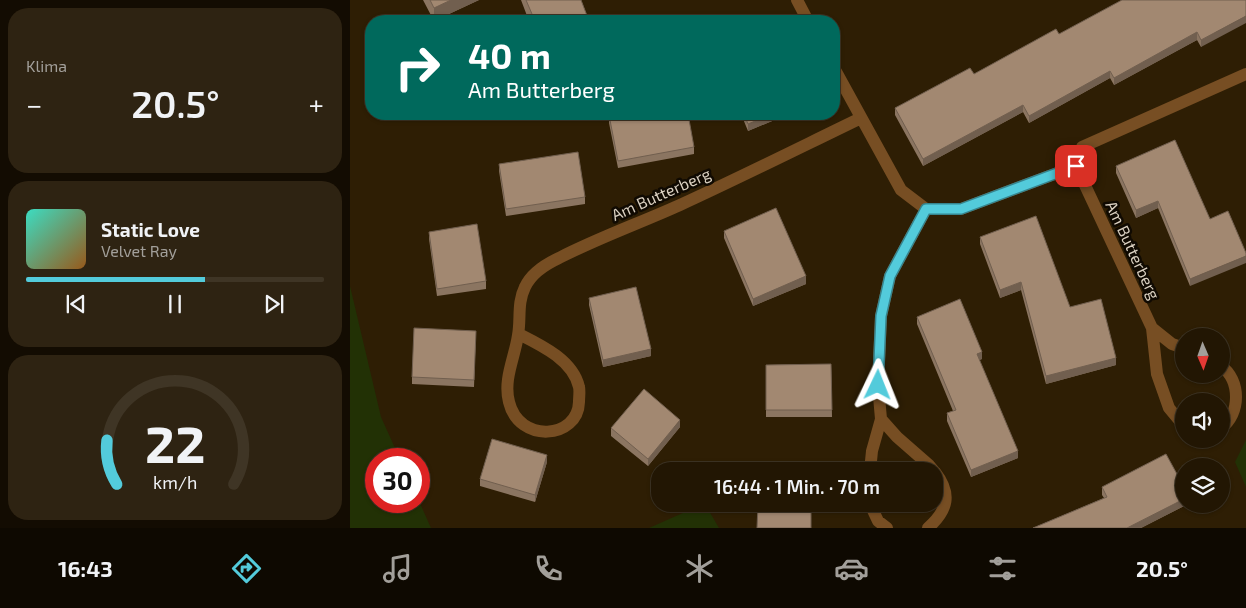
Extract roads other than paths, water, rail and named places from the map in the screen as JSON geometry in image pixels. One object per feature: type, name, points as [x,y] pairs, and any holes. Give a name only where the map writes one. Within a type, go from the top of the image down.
[{"type":"street","points":[[797,0],[805,15]]},
{"type":"street","points":[[840,79],[901,190],[926,209],[961,209],[1076,166],[1082,147],[1246,74]]},
{"type":"street","name":"Am Butterberg","points":[[519,334],[544,346],[572,370],[580,387],[579,408],[571,421],[560,429],[543,433],[528,429],[515,417],[508,401],[508,380],[519,334],[519,310],[525,287],[536,272],[558,258],[680,205],[861,118]]},
{"type":"street","name":"Am Butterberg","points":[[1076,166],[1152,328],[1158,374],[1169,408],[1175,415]]},
{"type":"street","points":[[871,462],[881,419],[878,385],[881,316],[890,276],[926,209]]},
{"type":"street","name":"Am Butterberg","points":[[1152,328],[1175,345]]},
{"type":"street","points":[[1230,374],[1236,388],[1236,406],[1230,418]]},
{"type":"street","points":[[881,419],[897,438],[925,462]]},
{"type":"street","points":[[943,483],[945,504],[943,509]]},
{"type":"street","points":[[874,512],[878,521],[888,528]]},
{"type":"street","points":[[928,528],[939,518],[942,512]]}]
